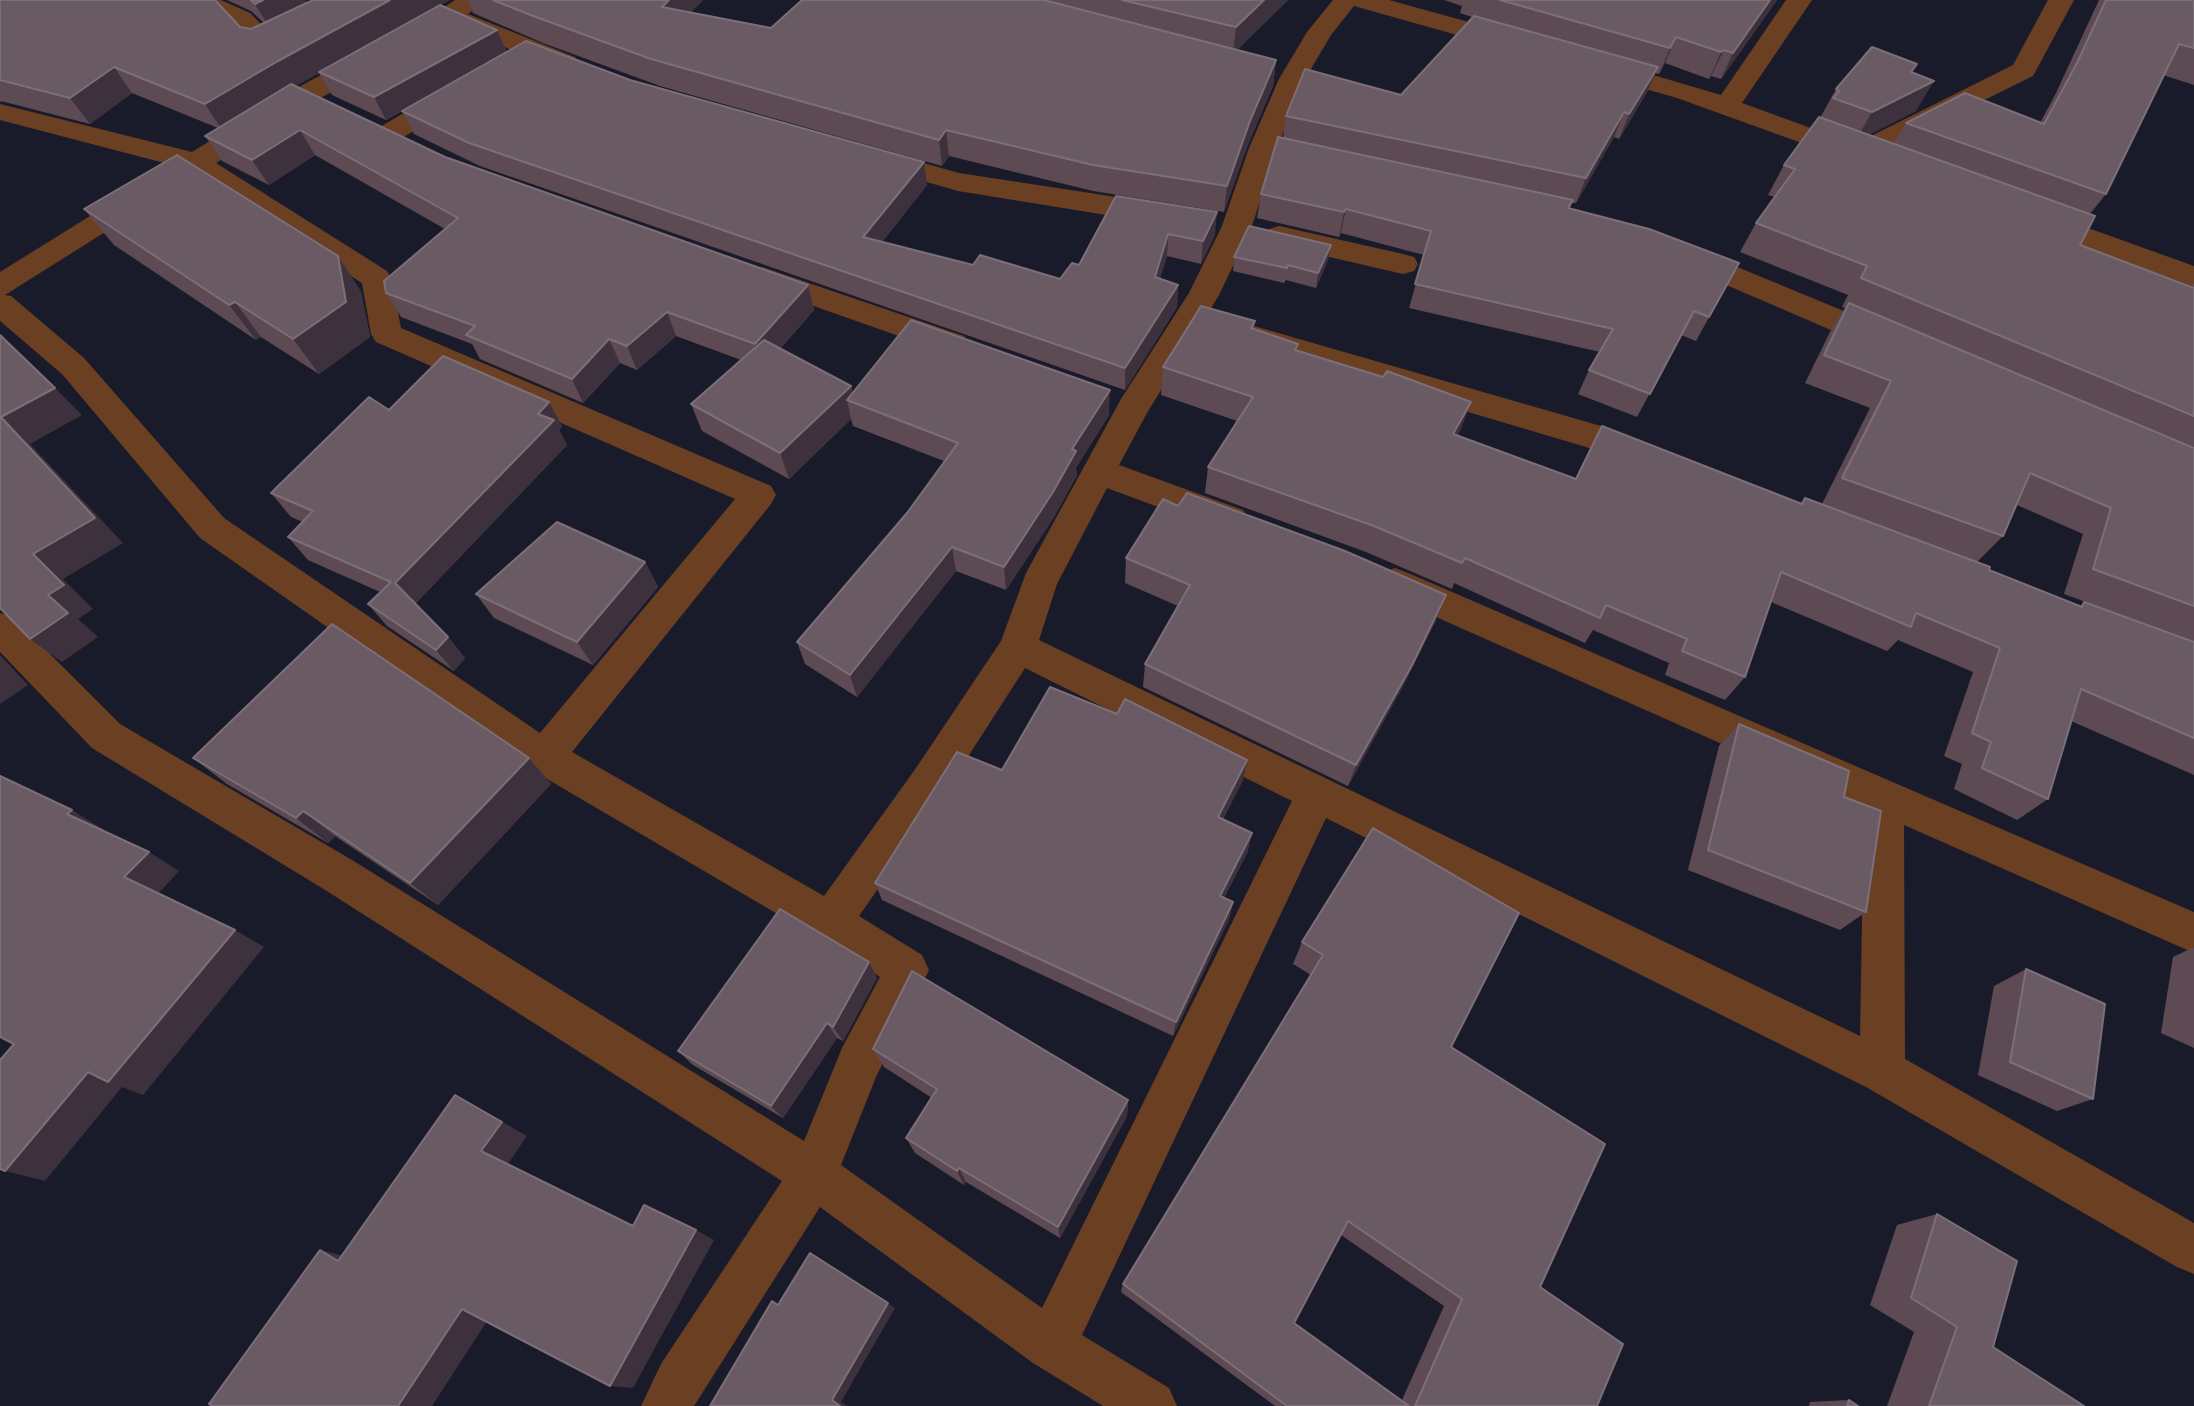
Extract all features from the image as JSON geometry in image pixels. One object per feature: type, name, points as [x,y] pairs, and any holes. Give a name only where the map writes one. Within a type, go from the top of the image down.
[{"type":"street","points":[[200,0],[241,18],[267,45],[355,0]]},
{"type":"street","points":[[473,0],[437,22],[521,58],[584,70]]},
{"type":"street","points":[[830,922],[930,781],[1018,647],[1039,583],[1100,472],[1121,403],[1191,318],[1210,221],[1277,151],[1279,76],[1346,0]]},
{"type":"street","points":[[1361,0],[1541,51]]},
{"type":"street","points":[[1726,107],[1799,0]]},
{"type":"street","points":[[1857,154],[2024,70],[2061,0]]},
{"type":"street","points":[[0,286],[195,162],[305,95],[389,49]]},
{"type":"street","points":[[1581,62],[1687,92],[1896,168]]},
{"type":"street","points":[[364,123],[472,86]]},
{"type":"street","points":[[305,95],[423,151]]},
{"type":"street","points":[[0,113],[195,162],[376,278],[387,334],[760,495],[544,757]]},
{"type":"street","points":[[851,151],[958,182],[1210,221],[1404,264]]},
{"type":"street","points":[[2012,211],[2194,277]]},
{"type":"street","points":[[1659,244],[1914,353]]},
{"type":"street","points":[[736,268],[980,354]]},
{"type":"street","points":[[0,304],[73,366],[212,528],[544,757],[830,922],[907,970],[858,1064],[814,1174],[679,1382],[667,1406]]},
{"type":"street","points":[[1191,318],[1596,437],[1674,466]]},
{"type":"street","points":[[1100,472],[1264,532]]},
{"type":"street","points":[[1365,569],[2194,933]]},
{"type":"street","points":[[0,628],[106,736],[337,874],[814,1174],[1051,1345],[1151,1406]]},
{"type":"street","points":[[1018,647],[1882,1071],[2194,1250]]},
{"type":"street","points":[[1051,1345],[1317,793]]},
{"type":"street","points":[[1882,1071],[1885,798]]},
{"type":"building","points":[[0,0],[215,0],[240,27],[251,29],[313,0],[390,0],[205,104],[114,67],[70,98],[0,80]]},
{"type":"building","points":[[493,0],[669,0],[662,7],[771,28],[802,0],[1044,0],[1276,60],[1250,121],[1227,186],[1093,165],[946,130],[939,140],[651,59]]},
{"type":"building","points":[[1122,0],[1264,0],[1236,27]]},
{"type":"building","points":[[1500,0],[1770,0],[1733,53],[1724,50],[1721,52],[1676,37],[1670,48]]},
{"type":"building","points":[[2106,0],[2194,0],[2194,48],[2179,44],[2106,194],[1906,123],[1965,93],[2044,124],[2077,63]]},
{"type":"building","points":[[440,5],[497,30],[374,97],[319,72]]},
{"type":"building","points":[[1474,16],[1658,67],[1629,114],[1624,112],[1586,178],[1286,116],[1305,69],[1401,95]]},
{"type":"building","points":[[526,41],[630,80],[924,162],[863,237],[973,265],[980,255],[1060,279],[1072,263],[1079,265],[1116,196],[1217,212],[1203,241],[1168,234],[1155,277],[1178,285],[1125,368],[469,143],[402,111]]},
{"type":"building","points":[[1872,47],[1917,64],[1911,72],[1934,81],[1872,112],[1833,98],[1839,91],[1836,89]]},
{"type":"building","points":[[291,84],[445,157],[808,285],[755,344],[667,312],[627,346],[609,339],[572,379],[466,335],[475,326],[386,293],[384,281],[458,218],[300,130],[252,160],[205,136]]},
{"type":"building","points":[[1819,117],[2095,216],[2080,245],[2194,288],[2194,416],[1861,278],[1867,266],[1756,223],[1795,169],[1784,165]]},
{"type":"building","points":[[1278,137],[1573,200],[1568,208],[1649,229],[1739,263],[1709,317],[1694,311],[1650,394],[1589,370],[1613,329],[1415,284],[1431,231],[1346,209],[1344,212],[1261,194]]},
{"type":"building","points":[[177,155],[338,256],[346,302],[293,339],[235,302],[229,305],[84,209]]},
{"type":"building","points":[[1249,226],[1331,245],[1318,273],[1288,265],[1287,268],[1234,257]]},
{"type":"building","points":[[1849,303],[2194,448],[2194,606],[2093,569],[2111,508],[2030,473],[2003,536],[1842,478],[1891,381],[1824,355]]},
{"type":"building","points":[[1201,306],[1255,321],[1251,328],[1298,344],[1295,350],[1383,377],[1387,371],[1471,402],[1453,434],[1576,479],[1602,426],[1802,504],[1805,498],[1990,567],[1989,570],[2082,607],[2084,602],[2194,642],[2194,738],[2081,689],[2048,799],[1982,768],[1991,742],[1972,733],[2000,648],[1916,613],[1911,627],[1781,572],[1745,677],[1682,651],[1687,639],[1606,605],[1600,618],[1465,558],[1462,563],[1374,526],[1208,467],[1253,397],[1163,367]]},
{"type":"building","points":[[911,320],[1110,390],[1072,449],[1076,451],[1053,492],[1004,567],[952,547],[850,675],[797,642],[907,513],[958,443],[847,400]]},
{"type":"building","points":[[0,335],[55,388],[1,417],[95,518],[33,554],[64,585],[48,595],[68,613],[30,639],[0,608]]},
{"type":"building","points":[[764,340],[851,386],[780,453],[691,404]]},
{"type":"building","points":[[443,356],[549,402],[538,414],[554,420],[395,583],[448,637],[436,650],[368,604],[391,582],[288,537],[313,511],[271,493],[369,397],[389,410]]},
{"type":"building","points":[[1187,493],[1345,551],[1446,595],[1412,665],[1356,765],[1145,664],[1190,585],[1126,558],[1163,499],[1178,506]]},
{"type":"building","points":[[557,522],[645,562],[577,642],[476,594]]},
{"type":"building","points":[[332,624],[529,758],[410,883],[303,811],[296,818],[193,758]]},
{"type":"building","points":[[1050,687],[1117,714],[1125,699],[1247,760],[1218,817],[1252,833],[1220,896],[1233,902],[1176,1022],[875,883],[957,752],[1002,770]]},
{"type":"building","points":[[1739,724],[1849,771],[1844,797],[1881,811],[1866,912],[1708,850]]},
{"type":"building","points":[[0,776],[72,810],[67,814],[149,852],[124,877],[235,930],[108,1082],[88,1072],[5,1171],[0,1169],[0,1060],[14,1044],[0,1037]]},
{"type":"building","points":[[1373,828],[1519,913],[1451,1047],[1605,1144],[1540,1287],[1623,1344],[1597,1406],[1415,1406],[1462,1299],[1348,1221],[1294,1323],[1409,1406],[1287,1406],[1123,1284],[1323,955],[1302,942]]},
{"type":"building","points":[[780,909],[869,962],[833,1027],[827,1023],[771,1106],[678,1051]]},
{"type":"building","points":[[2026,969],[2105,1004],[2093,1099],[2010,1062]]},
{"type":"building","points":[[912,971],[1128,1100],[1058,1227],[959,1168],[957,1171],[906,1138],[937,1089],[873,1049]]},
{"type":"building","points":[[455,1095],[502,1122],[481,1151],[633,1226],[644,1205],[696,1230],[610,1386],[462,1309],[398,1406],[209,1404],[320,1250],[338,1261]]},
{"type":"building","points":[[1937,1214],[2017,1261],[1993,1347],[2084,1406],[1929,1406],[1957,1327],[1911,1298]]},
{"type":"building","points":[[810,1253],[888,1303],[832,1400],[840,1406],[710,1406],[772,1301],[778,1305]]},
{"type":"building","points":[[1849,1400],[1858,1406],[1847,1406]]}]
